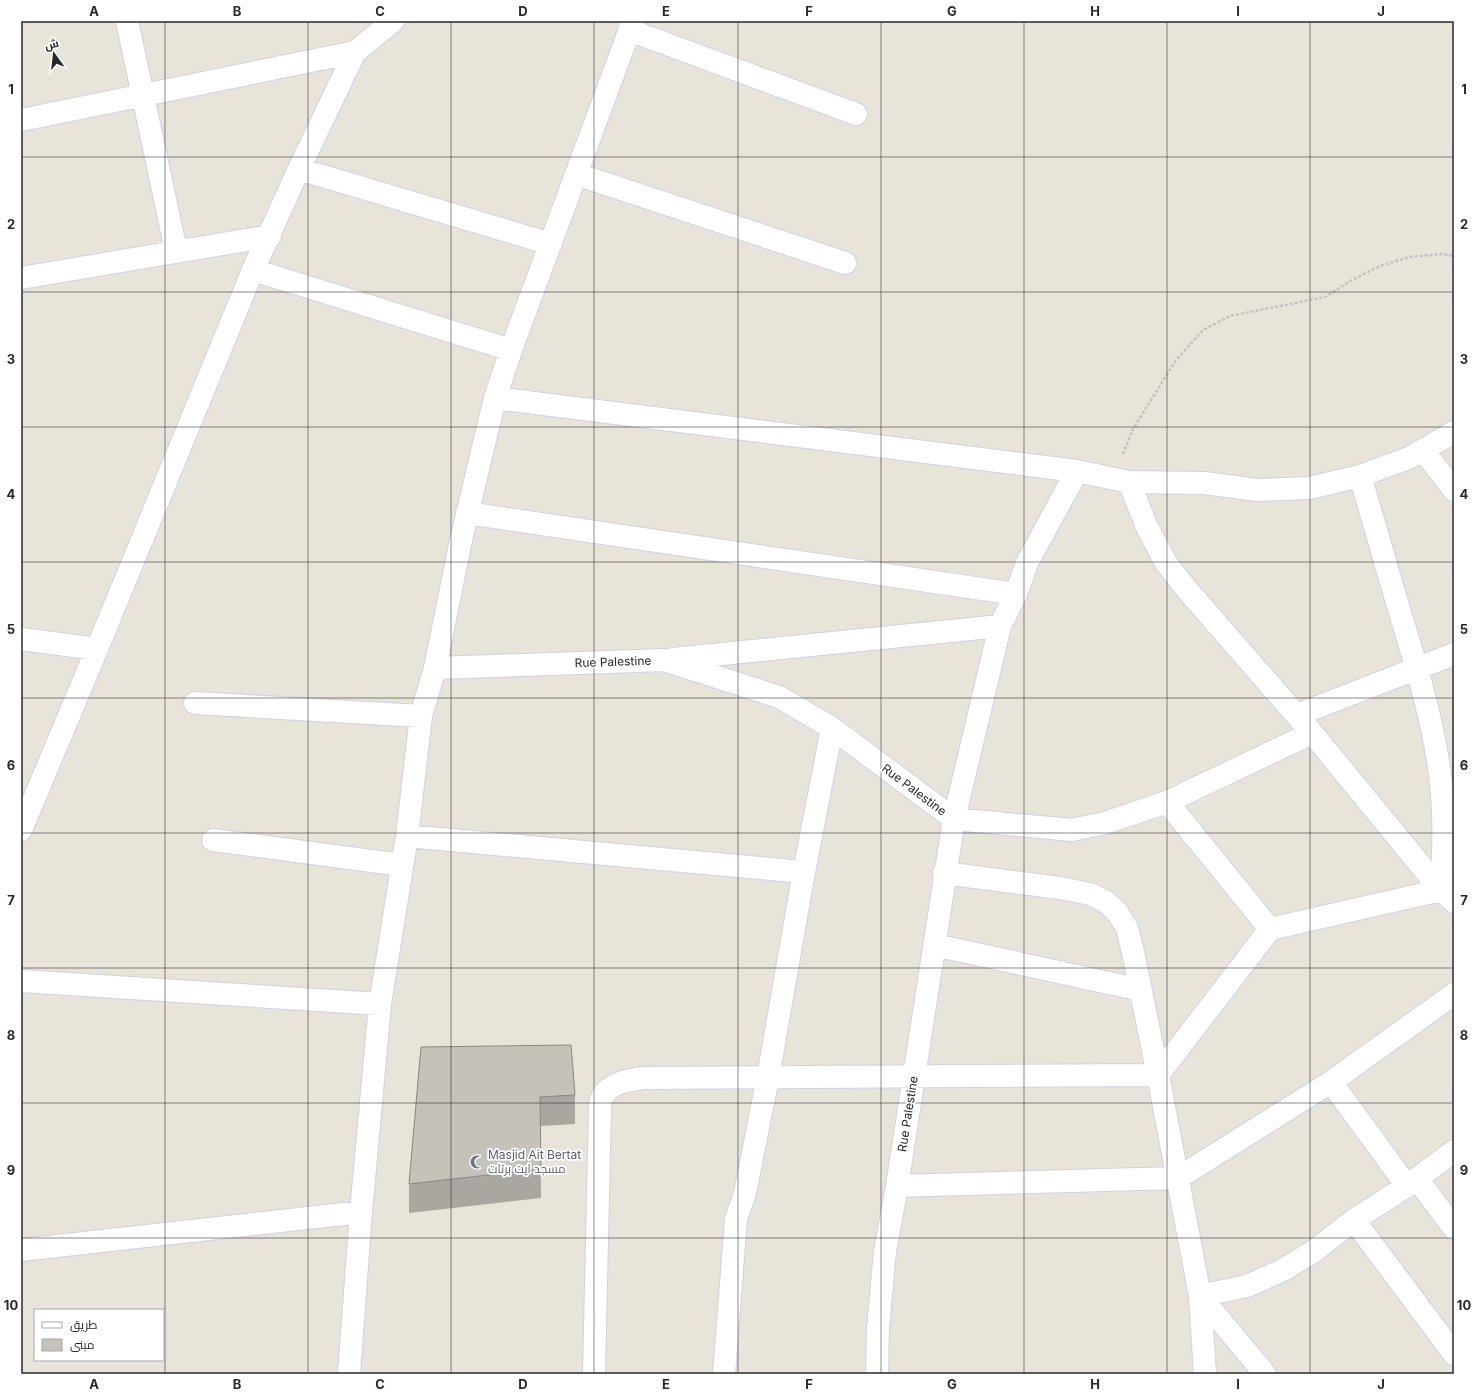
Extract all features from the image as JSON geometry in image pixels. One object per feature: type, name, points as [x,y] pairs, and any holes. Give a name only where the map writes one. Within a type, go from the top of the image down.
[{"type":"street","points":[[128,21],[176,251]]},
{"type":"street","points":[[21,830],[253,270],[270,236],[299,169],[355,52],[393,21]]},
{"type":"street","points":[[349,1374],[360,1212],[380,1004],[407,836],[421,716],[435,668],[467,513],[495,398],[511,350],[631,26],[856,114]]},
{"type":"street","points":[[21,120],[355,52]]},
{"type":"street","points":[[299,169],[551,244]]},
{"type":"street","points":[[576,174],[845,263]]},
{"type":"street","points":[[21,278],[270,236]]},
{"type":"street","points":[[253,270],[511,350]]},
{"type":"street","points":[[495,398],[1077,471],[1121,480],[1205,483],[1257,490],[1309,488],[1360,476],[1409,458],[1454,432]]},
{"type":"street","points":[[1423,450],[1454,490]]},
{"type":"street","points":[[1077,471],[1027,562],[1016,594],[1000,626],[954,819],[1072,830],[1105,823],[1167,802],[1312,733]]},
{"type":"street","points":[[1360,476],[1417,667],[1432,734],[1440,775],[1447,896]]},
{"type":"street","points":[[1121,480],[1166,562],[1189,592],[1297,715],[1447,896]]},
{"type":"street","points":[[467,513],[1016,594]]},
{"type":"street","points":[[664,660],[1000,626]]},
{"type":"street","points":[[21,638],[97,649]]},
{"type":"street","points":[[1297,715],[1417,667],[1454,654]]},
{"type":"street","name":"Rue Palestine","points":[[435,668],[664,660],[779,697],[832,728],[954,819],[944,873],[935,945],[897,1186],[885,1251],[878,1328],[877,1374]]},
{"type":"street","points":[[196,703],[421,716]]},
{"type":"street","points":[[724,1374],[736,1219],[745,1194],[768,1077],[804,872],[832,728]]},
{"type":"street","points":[[1167,802],[1270,929]]},
{"type":"street","points":[[407,836],[804,872]]},
{"type":"street","points":[[213,840],[402,865]]},
{"type":"street","points":[[944,873],[1060,888],[1090,894],[1105,901],[1117,912],[1127,928],[1158,1075],[1200,1296],[1205,1374]]},
{"type":"street","points":[[1158,1075],[1270,929],[1447,896]]},
{"type":"street","points":[[935,945],[1141,990]]},
{"type":"street","points":[[21,981],[380,1004]]},
{"type":"street","points":[[897,1186],[1178,1178],[1331,1082],[1454,994]]},
{"type":"street","points":[[594,1374],[600,1107],[602,1097],[611,1087],[625,1081],[643,1078],[1158,1075]]},
{"type":"street","points":[[1331,1082],[1412,1182],[1454,1228]]},
{"type":"street","points":[[1200,1296],[1247,1286],[1283,1270],[1314,1251],[1354,1220],[1412,1182],[1454,1151]]},
{"type":"street","points":[[21,1250],[360,1212]]},
{"type":"street","points":[[1354,1220],[1454,1354]]},
{"type":"street","points":[[1200,1296],[1265,1374]]},
{"type":"path","points":[[1121,480],[1137,423],[1176,360],[1203,330],[1230,316],[1325,297],[1352,280],[1380,266],[1409,257],[1442,254],[1454,256]]},
{"type":"building","name":"Masjid Ait Bertat مسجد ايت برتات","points":[[571,1045],[575,1095],[540,1097],[541,1169],[409,1184],[421,1047]]},
{"type":"place","name":"Masjid Ait Bertat مسجد ايت برتات","points":[[477,1162]]}]
